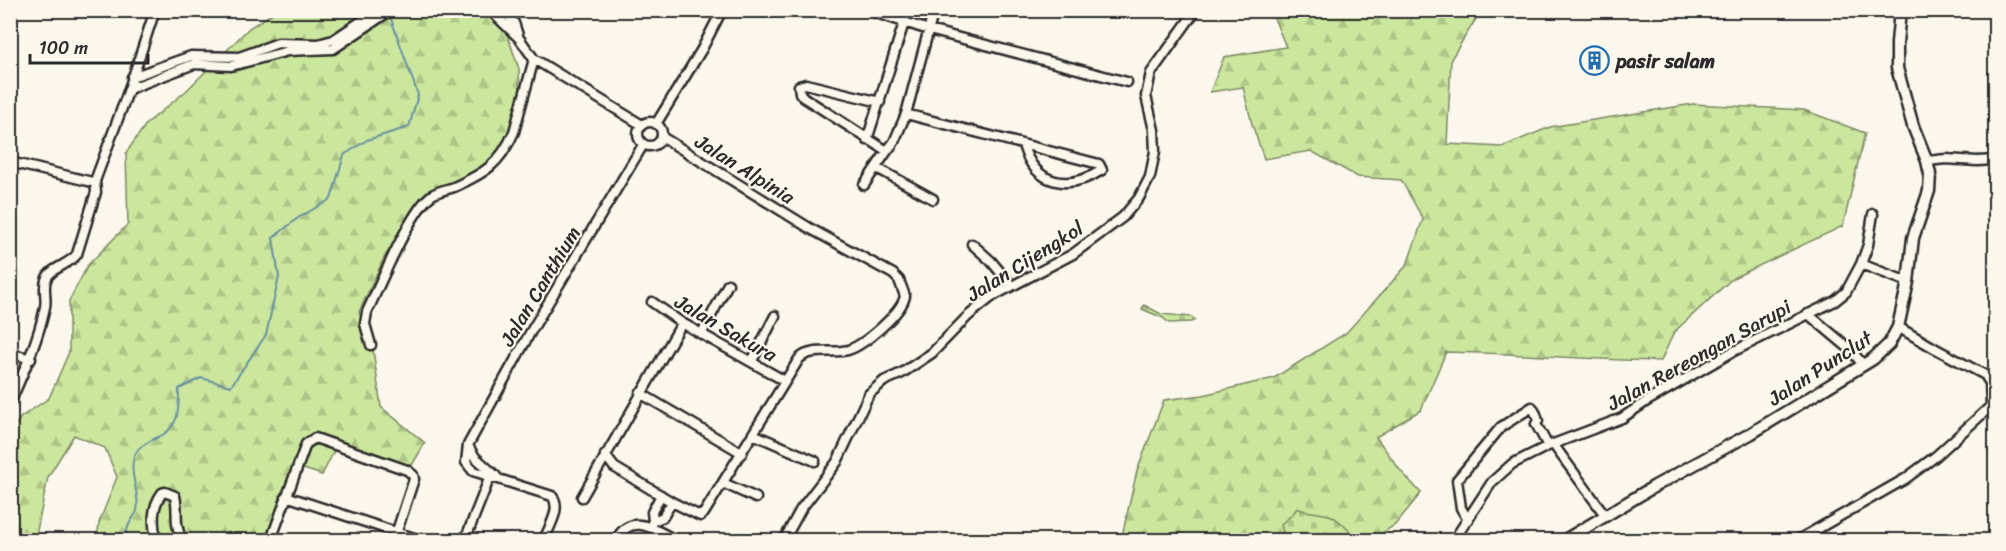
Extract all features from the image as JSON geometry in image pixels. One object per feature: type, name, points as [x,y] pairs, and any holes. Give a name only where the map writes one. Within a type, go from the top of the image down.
[{"type":"main road","name":"Jalan Punclut","points":[[1565,540],[1605,515],[1750,434],[1873,359],[1889,344],[1898,327],[1908,282],[1913,238],[1929,191],[1930,174],[1913,126],[1897,68],[1900,10]]},
{"type":"street","points":[[10,403],[31,359],[45,306],[46,280],[50,273],[73,260],[77,254],[96,192],[95,181],[155,10]]},
{"type":"street","points":[[129,89],[194,64],[231,66],[288,51],[333,49],[344,37],[378,10]]},
{"type":"street","points":[[132,77],[192,56],[239,57],[278,44],[318,44],[344,37],[391,10]]},
{"type":"street","points":[[490,10],[519,38],[534,59],[642,125]]},
{"type":"street","points":[[504,10],[514,24],[519,38]]},
{"type":"street","points":[[656,124],[702,49],[722,10]]},
{"type":"street","points":[[867,10],[929,30],[1127,82]]},
{"type":"street","points":[[867,140],[908,10]]},
{"type":"street","points":[[864,185],[894,142],[906,114],[934,10]]},
{"type":"street","name":"Jalan Cijengkol","points":[[784,540],[801,509],[837,462],[869,394],[884,381],[902,373],[932,353],[968,316],[993,296],[1073,254],[1123,216],[1139,198],[1150,177],[1155,151],[1154,130],[1146,96],[1151,73],[1192,12]]},
{"type":"street","points":[[370,345],[365,324],[367,312],[409,226],[420,208],[432,195],[478,176],[494,166],[514,132],[534,59]]},
{"type":"street","points":[[880,102],[809,85],[799,86],[803,97],[887,151]]},
{"type":"street","points":[[906,114],[1099,164],[1102,170],[1079,182],[1056,182],[1031,165],[1023,145]]},
{"type":"street","points":[[656,124],[662,129],[662,137],[655,146],[643,145],[640,141],[638,133],[642,125],[656,124]]},
{"type":"street","name":"Jalan Alpinia","points":[[662,137],[811,229],[893,274],[899,280],[905,296],[904,301],[884,325],[865,341],[847,350],[802,356],[785,381]]},
{"type":"street","name":"Jalan Canthium","points":[[544,540],[557,504],[552,496],[473,471],[468,465],[468,445],[530,333],[643,145]]},
{"type":"street","points":[[1926,161],[1995,160]]},
{"type":"street","points":[[10,162],[95,181]]},
{"type":"street","points":[[877,168],[933,199]]},
{"type":"street","name":"Jalan Rereongan Sarupi","points":[[1454,540],[1492,482],[1512,464],[1551,445],[1622,418],[1732,352],[1835,301],[1846,292],[1862,264],[1873,214]]},
{"type":"street","points":[[972,244],[991,261],[1011,285]]},
{"type":"street","points":[[1862,264],[1908,282]]},
{"type":"street","points":[[702,333],[728,284]]},
{"type":"street","name":"Jalan Sakura","points":[[651,302],[682,323],[785,381]]},
{"type":"street","points":[[1808,314],[1845,345],[1863,365]]},
{"type":"street","points":[[752,361],[775,316]]},
{"type":"street","points":[[582,497],[682,323]]},
{"type":"street","points":[[1798,540],[1905,479],[1936,456],[1993,405],[1990,383],[1985,375],[1898,327]]},
{"type":"street","points":[[10,353],[31,359]]},
{"type":"street","points":[[605,455],[614,467],[700,516],[742,453],[785,381]]},
{"type":"street","points":[[640,393],[742,453]]},
{"type":"street","points":[[1468,520],[1461,508],[1457,480],[1501,427],[1532,407],[1538,422],[1536,424],[1605,515]]},
{"type":"street","points":[[753,434],[815,461]]},
{"type":"street","points":[[271,540],[306,444],[315,438],[407,470],[413,475],[414,479],[395,537]]},
{"type":"street","points":[[465,540],[493,476]]},
{"type":"street","points":[[723,483],[756,498]]},
{"type":"street","points":[[156,540],[153,517],[158,497],[165,492],[175,496],[177,504],[175,522],[182,540]]},
{"type":"street","points":[[652,524],[652,512],[661,495]]},
{"type":"street","points":[[286,496],[395,537],[420,540]]},
{"type":"street","points":[[616,540],[621,531],[633,524],[652,524],[663,517],[672,502]]},
{"type":"street","points":[[652,524],[675,540]]},
{"type":"green space","points":[[276,11],[512,11],[506,31],[519,69],[520,97],[502,149],[470,177],[427,196],[385,256],[359,312],[373,349],[381,407],[425,443],[408,472],[336,447],[322,475],[298,467],[270,540],[97,540],[99,523],[117,477],[105,448],[74,435],[48,477],[35,540],[11,540],[10,433],[21,417],[49,398],[69,352],[69,301],[88,265],[128,224],[126,153],[146,124],[186,91],[249,28]]},
{"type":"green space","points":[[1271,11],[1481,11],[1451,59],[1447,144],[1502,147],[1550,127],[1693,104],[1804,110],[1865,133],[1843,226],[1733,278],[1674,332],[1661,361],[1446,352],[1421,410],[1376,437],[1400,470],[1421,493],[1395,525],[1371,540],[1121,540],[1137,471],[1164,400],[1203,395],[1274,378],[1346,333],[1407,265],[1423,219],[1401,180],[1358,177],[1311,151],[1264,159],[1243,87],[1210,92],[1224,57],[1286,47]]},
{"type":"green space","points":[[1144,305],[1161,314],[1192,317],[1195,320],[1169,323],[1142,309]]},
{"type":"green space","points":[[1297,508],[1332,516],[1356,540],[1281,540],[1283,532],[1281,524]]},
{"type":"waterway","points":[[125,540],[138,504],[132,465],[134,458],[140,447],[164,434],[173,425],[178,412],[179,389],[201,378],[231,386],[266,335],[279,277],[273,238],[298,218],[331,199],[344,155],[367,140],[409,127],[418,95],[389,13]]},
{"type":"place","name":"pasir salam","points":[[1595,61]]}]
